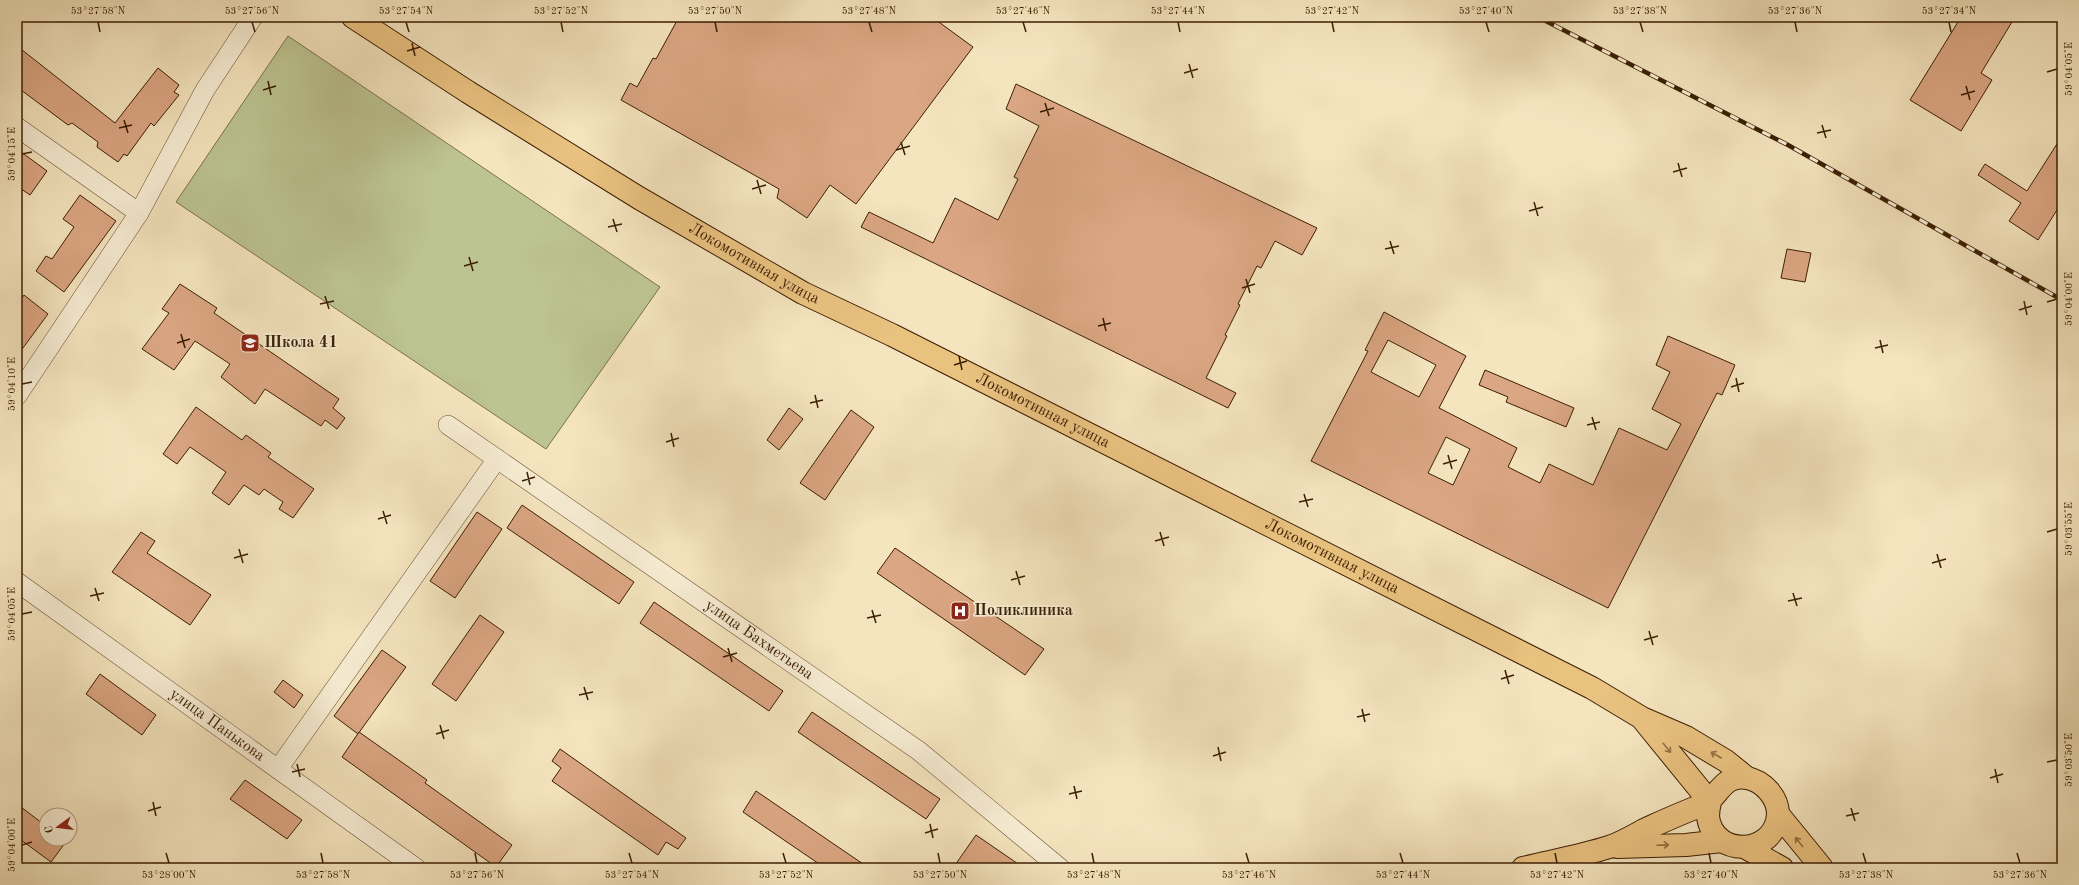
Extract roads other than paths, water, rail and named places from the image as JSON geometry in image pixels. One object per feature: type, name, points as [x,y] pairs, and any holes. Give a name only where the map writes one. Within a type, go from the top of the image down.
[{"type":"main road","name":"Локомотивная улица","points":[[353,17],[468,92],[639,198],[803,292],[892,335],[1585,684],[1642,718]]},
{"type":"main road","points":[[1642,718],[1686,737],[1726,761],[1746,778],[1763,784],[1774,798],[1778,814],[1822,868]]},
{"type":"main road","points":[[1642,718],[1710,802]]},
{"type":"main road","points":[[1746,778],[1731,780],[1718,788],[1710,802],[1708,816],[1713,830],[1722,841],[1734,847],[1746,848],[1782,868]]},
{"type":"main road","points":[[1610,847],[1674,816],[1710,802]]},
{"type":"main road","points":[[1746,848],[1762,842],[1773,830],[1778,814]]},
{"type":"main road","points":[[1523,868],[1610,847],[1686,845],[1722,841]]},
{"type":"street","points":[[17,396],[139,213],[205,90],[253,17]]},
{"type":"street","points":[[17,127],[139,213]]},
{"type":"street","name":"улица Бахметьева","points":[[448,425],[918,751],[1060,868]]},
{"type":"street","points":[[278,770],[497,459]]},
{"type":"street","name":"улица Панькова","points":[[17,582],[416,868]]},
{"type":"tram line","points":[[1638,868],[1682,866],[1700,868]]},
{"type":"railway","points":[[1538,17],[1788,145],[2062,300]]},
{"type":"railway","points":[[2058,868],[2062,864]]},
{"type":"place","name":"Школа 41","points":[[250,343]]},
{"type":"place","name":"Поликлиника","points":[[960,611]]}]
